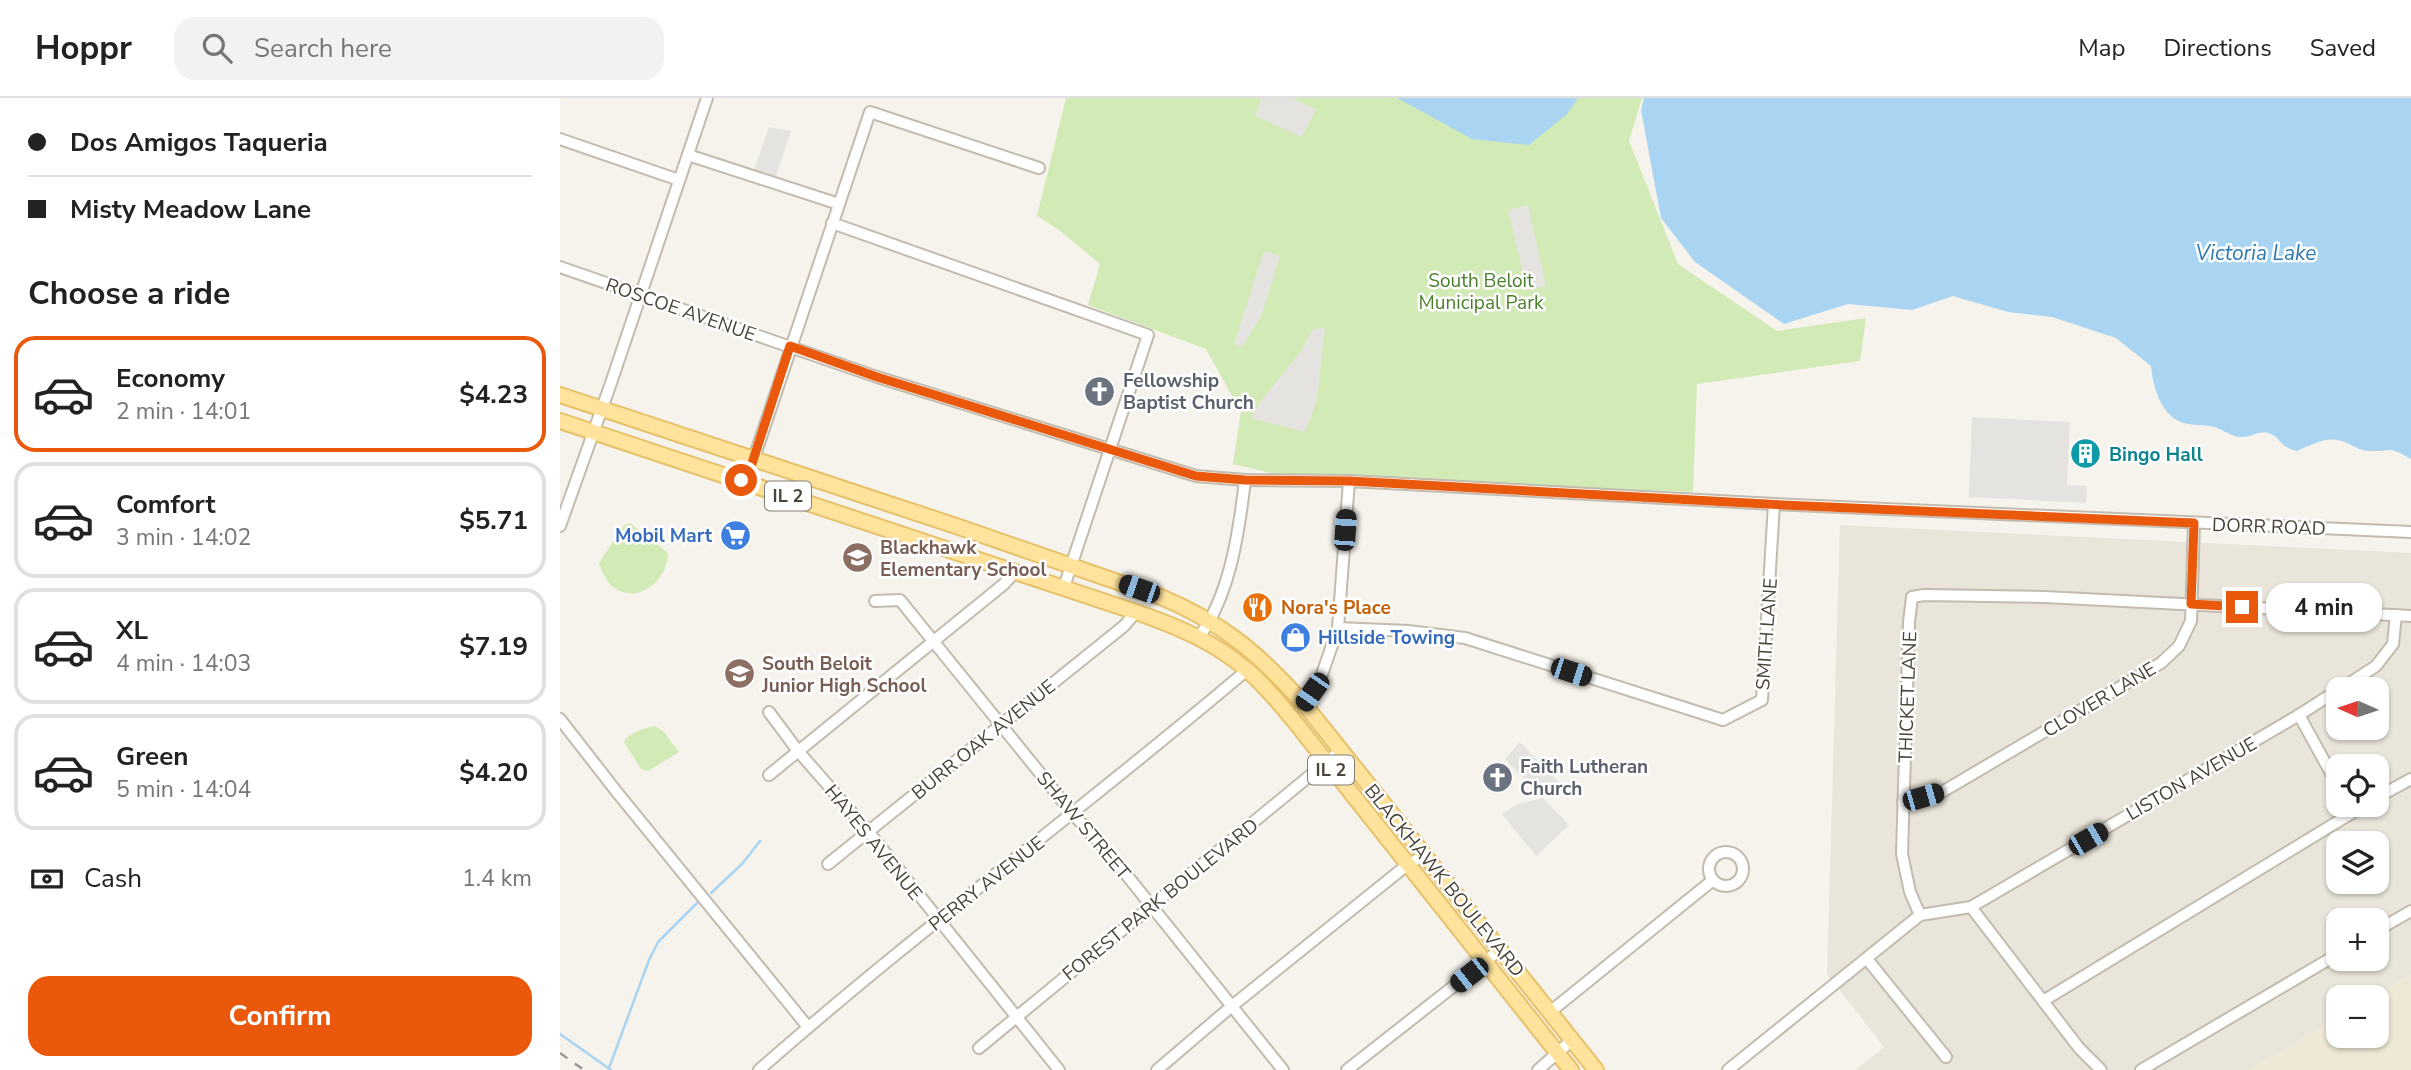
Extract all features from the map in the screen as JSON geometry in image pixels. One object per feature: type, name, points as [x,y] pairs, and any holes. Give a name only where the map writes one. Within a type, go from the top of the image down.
[{"type":"main road","name":"BLACKHAWK BOULEVARD","points":[[560,395],[1072,566],[1161,597],[1211,621],[1265,661],[1304,704],[1596,1070]]},
{"type":"main road","name":"BLACKHAWK BOULEVARD","points":[[560,421],[1064,587],[1199,637],[1247,670],[1295,722],[1571,1070]]},
{"type":"street","points":[[560,526],[707,98]]},
{"type":"street","points":[[746,482],[870,112],[1039,168]]},
{"type":"street","points":[[560,139],[679,180]]},
{"type":"street","points":[[688,155],[839,204]]},
{"type":"street","points":[[832,223],[1148,335],[1064,587]]},
{"type":"street","name":"ROSCOE AVENUE","points":[[560,267],[877,377],[1196,476],[1245,480]]},
{"type":"street","points":[[1199,637],[1211,621],[1220,601],[1237,534],[1245,480]]},
{"type":"street","name":"DORR ROAD","points":[[1245,480],[1349,481],[1774,504],[2411,532]]},
{"type":"street","points":[[1304,704],[1320,680],[1338,628],[1349,481]]},
{"type":"street","name":"SMITH LANE","points":[[1338,628],[1408,631],[1465,638],[1723,720],[1762,700],[1774,504]]},
{"type":"street","name":"CLOVER LANE","points":[[1903,803],[1942,792],[2161,663],[2179,646],[2191,621],[2194,523]]},
{"type":"street","points":[[769,775],[1004,584],[1016,571]]},
{"type":"street","name":"THICKET LANE","points":[[1920,915],[1910,892],[1902,854],[1912,597],[1998,596],[2191,604]]},
{"type":"street","name":"SHAW STREET","points":[[875,601],[900,600],[1073,814],[1113,858],[1283,1070]]},
{"type":"street","points":[[2191,604],[2411,616]]},
{"type":"street","name":"BURR OAK AVENUE","points":[[828,864],[1124,626],[1136,612]]},
{"type":"street","name":"LISTON AVENUE","points":[[2359,677],[2376,666],[2393,644],[2396,615]]},
{"type":"street","name":"PERRY AVENUE","points":[[760,1070],[938,920],[1073,814],[1247,670]]},
{"type":"street","name":"LISTON AVENUE","points":[[1971,907],[2326,698]]},
{"type":"street","name":"HAYES AVENUE","points":[[769,712],[1059,1070]]},
{"type":"street","points":[[2299,715],[2326,764]]},
{"type":"street","points":[[560,719],[808,1027]]},
{"type":"street","name":"FOREST PARK BOULEVARD","points":[[979,1048],[1341,750]]},
{"type":"street","points":[[2389,791],[2411,779]]},
{"type":"street","points":[[2043,1001],[2336,817]]},
{"type":"street","points":[[1157,1070],[1407,865],[1425,855]]},
{"type":"street","points":[[1550,1012],[1713,880]]},
{"type":"street","points":[[1728,1070],[1920,915],[1971,907],[2079,1048],[2101,1070]]},
{"type":"street","points":[[2389,924],[2411,911]]},
{"type":"street","points":[[1347,1070],[1501,950]]},
{"type":"street","points":[[1867,958],[1946,1057]]},
{"type":"street","points":[[2141,1070],[2326,961]]},
{"type":"street","points":[[1538,1070],[1572,1041]]},
{"type":"shaded area","points":[[1261,98],[1291,98],[1316,109],[1302,137],[1255,116]]},
{"type":"shaded area","points":[[769,127],[791,131],[775,179],[754,170]]},
{"type":"shaded area","points":[[1528,205],[1546,286],[1527,290],[1508,210]]},
{"type":"shaded area","points":[[1264,251],[1280,256],[1268,295],[1261,316],[1243,346],[1234,344]]},
{"type":"shaded area","points":[[1325,327],[1317,400],[1305,432],[1250,418],[1300,352],[1312,330]]},
{"type":"shaded area","points":[[1972,417],[2070,422],[2067,485],[2087,486],[2086,503],[1969,497]]},
{"type":"shaded area","points":[[1840,525],[2411,553],[2411,975],[2389,987],[2389,985],[2326,985],[2326,1025],[2249,1070],[1856,1070],[1884,1047],[1827,974]]},
{"type":"shaded area","points":[[1520,742],[1559,783],[1543,798],[1505,759]]},
{"type":"shaded area","points":[[1543,798],[1569,825],[1536,856],[1502,814],[1518,804]]},
{"type":"shaded area","points":[[2411,975],[2411,1070],[2249,1070],[2326,1025],[2326,1048],[2389,1048],[2389,987]]},
{"type":"green space","name":"South Beloit Municipal Park","points":[[1066,98],[1642,98],[1629,141],[1678,264],[1777,331],[1866,318],[1860,361],[1697,384],[1693,492],[1282,476],[1233,464],[1241,412],[1206,349],[1088,305],[1100,264],[1059,230],[1037,216]]},
{"type":"green space","points":[[630,523],[668,553],[667,563],[657,580],[650,587],[633,593],[613,587],[604,576],[599,563],[624,525]]},
{"type":"green space","points":[[655,726],[663,731],[679,752],[648,771],[641,769],[624,742],[634,733]]},
{"type":"water","points":[[1397,98],[1578,98],[1567,114],[1529,145],[1472,139]]},
{"type":"water","name":"Victoria Lake","points":[[1644,98],[2411,98],[2411,459],[2393,451],[2364,450],[2335,440],[2323,441],[2297,451],[2286,447],[2267,433],[2240,437],[2214,427],[2181,422],[2163,406],[2156,390],[2151,366],[2116,338],[2052,317],[2008,312],[1953,296],[1912,310],[1848,304],[1784,324],[1695,262],[1661,218],[1641,110]]},
{"type":"waterway","points":[[711,893],[742,864],[760,841]]},
{"type":"waterway","points":[[609,1068],[658,942],[697,903]]},
{"type":"waterway","points":[[560,1034],[611,1070]]},
{"type":"railway","points":[[560,1053],[584,1070]]},
{"type":"place","name":"Fellowship Baptist Church","points":[[1100,391]]},
{"type":"place","name":"Bingo Hall","points":[[2086,454]]},
{"type":"place","name":"Mobil Mart","points":[[735,535]]},
{"type":"place","name":"Blackhawk Elementary School","points":[[857,558]]},
{"type":"place","name":"Nora's Place","points":[[1258,607]]},
{"type":"place","name":"Hillside Towing","points":[[1295,637]]},
{"type":"place","name":"South Beloit Junior High School","points":[[739,674]]},
{"type":"place","name":"Faith Lutheran Church","points":[[1497,777]]},
{"type":"route","points":[[741,480],[746,482],[790,346],[877,377],[1196,476],[1245,480],[1349,481],[1783,505],[2194,523],[2191,604],[2242,607]]}]
